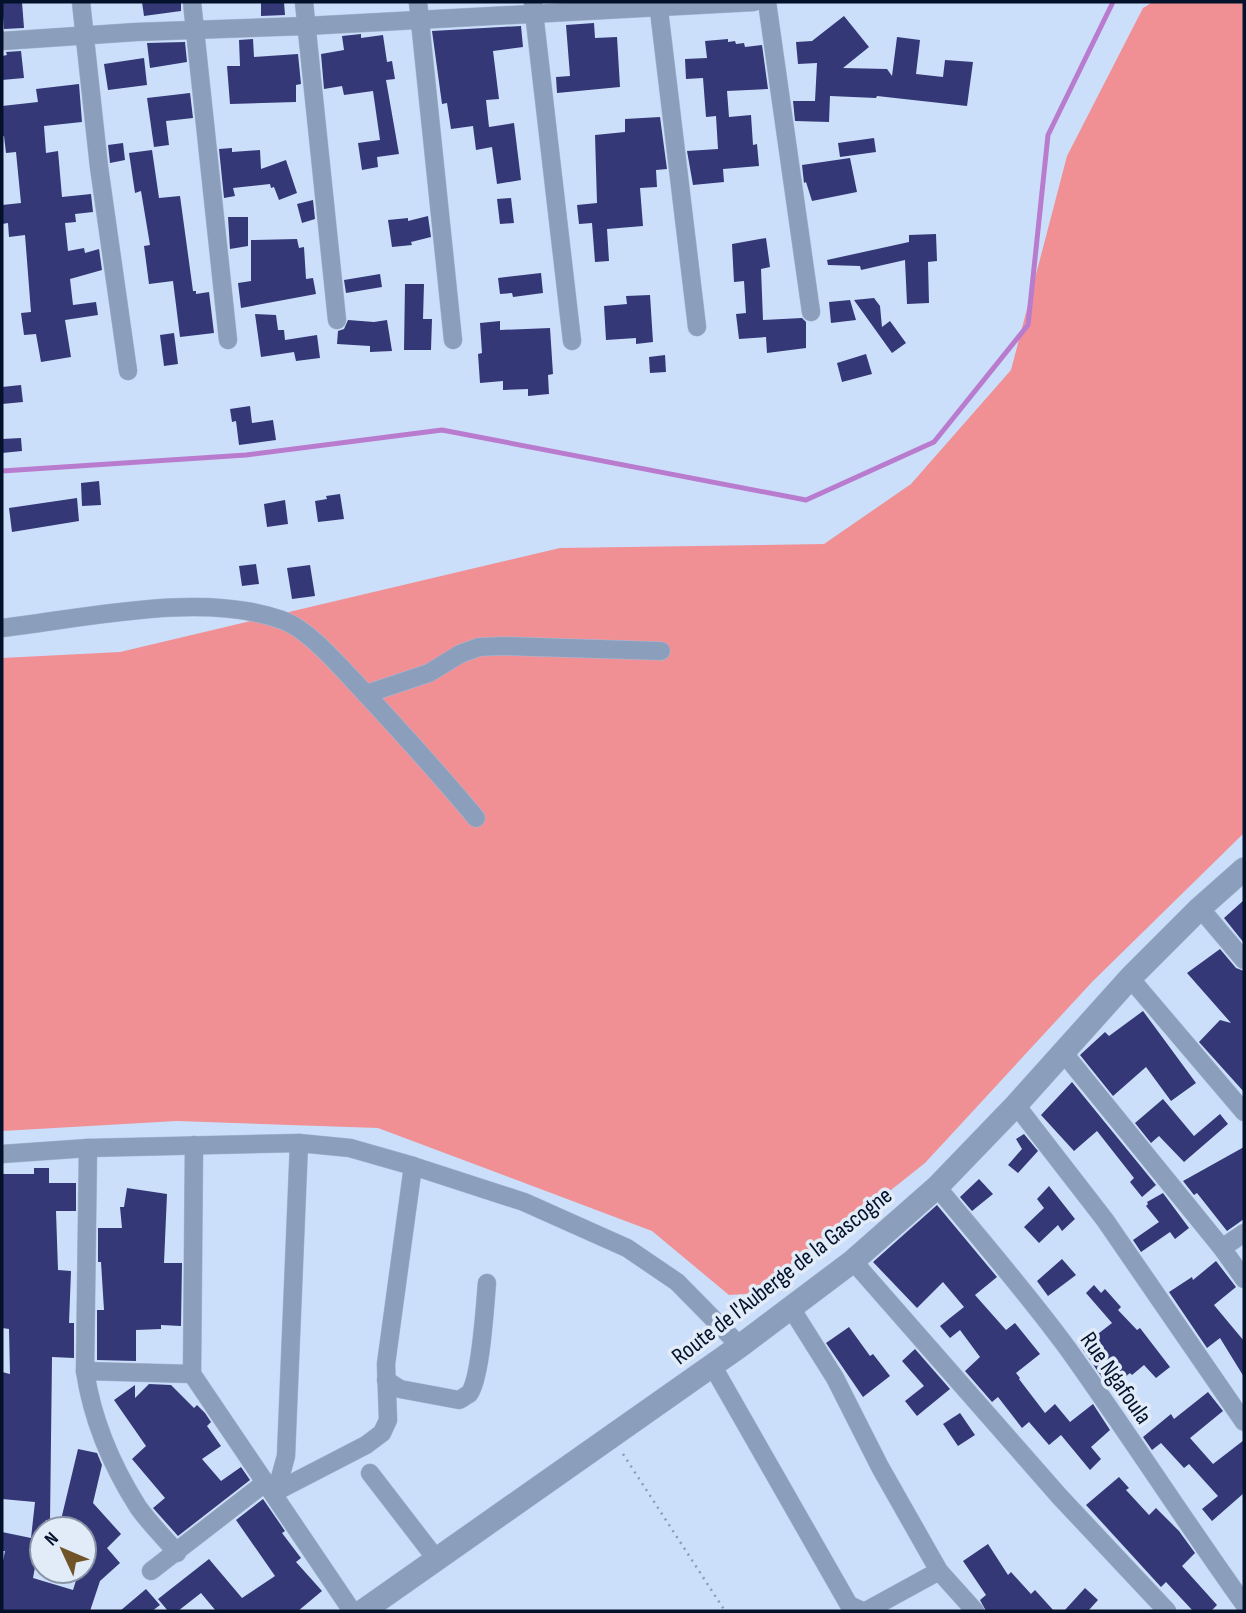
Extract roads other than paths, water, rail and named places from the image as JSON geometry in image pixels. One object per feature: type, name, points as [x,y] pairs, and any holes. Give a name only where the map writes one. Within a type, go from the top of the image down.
[{"type":"street","points":[[81,2],[99,167],[128,370]]},
{"type":"street","points":[[192,2],[228,340]]},
{"type":"street","points":[[304,2],[337,320]]},
{"type":"street","points":[[2,41],[195,29],[306,26],[418,10],[754,2]]},
{"type":"street","points":[[767,2],[811,312]]},
{"type":"street","points":[[659,5],[696,327]]},
{"type":"street","points":[[534,7],[572,341]]},
{"type":"street","points":[[418,10],[453,340]]},
{"type":"street","points":[[2,628],[170,607],[233,608],[285,620],[320,646],[423,755],[476,818]]},
{"type":"street","points":[[366,694],[429,673],[460,654],[479,647],[661,651]]},
{"type":"street","name":"Route de l'Auberge de la Gascogne","points":[[363,1611],[740,1346],[853,1261],[937,1187],[1016,1105],[1130,978],[1200,908],[1244,869]]},
{"type":"street","points":[[1200,908],[1244,960]]},
{"type":"street","points":[[1130,978],[1244,1112]]},
{"type":"street","points":[[1062,1051],[1222,1248],[1244,1279]]},
{"type":"street","points":[[1016,1105],[1105,1220],[1244,1422]]},
{"type":"street","points":[[273,1490],[286,1456],[299,1143]]},
{"type":"street","points":[[2,1154],[88,1148],[299,1143],[350,1148],[524,1202],[627,1248],[677,1282],[740,1346]]},
{"type":"street","points":[[194,1145],[192,1374],[273,1490],[352,1611]]},
{"type":"street","points":[[88,1148],[85,1371],[90,1406],[112,1458],[139,1508],[177,1553]]},
{"type":"street","points":[[151,1571],[273,1490],[366,1445],[383,1433],[388,1420],[386,1364],[413,1166]]},
{"type":"street","name":"Rue Ngafoula","points":[[937,1187],[1067,1349],[1244,1604]]},
{"type":"street","points":[[1222,1248],[1244,1233]]},
{"type":"street","points":[[853,1261],[1060,1497],[1167,1611]]},
{"type":"street","points":[[386,1380],[400,1389],[459,1400],[469,1394],[474,1381],[484,1323],[487,1283]]},
{"type":"street","points":[[792,1308],[835,1378],[880,1467],[939,1571],[975,1611]]},
{"type":"street","points":[[712,1365],[849,1605],[864,1611],[939,1571]]},
{"type":"street","points":[[85,1371],[192,1374]]},
{"type":"street","points":[[370,1473],[437,1560]]},
{"type":"waterway","points":[[2,471],[246,455],[442,430],[806,500],[934,442],[1028,325],[1048,135],[1113,2]]}]
